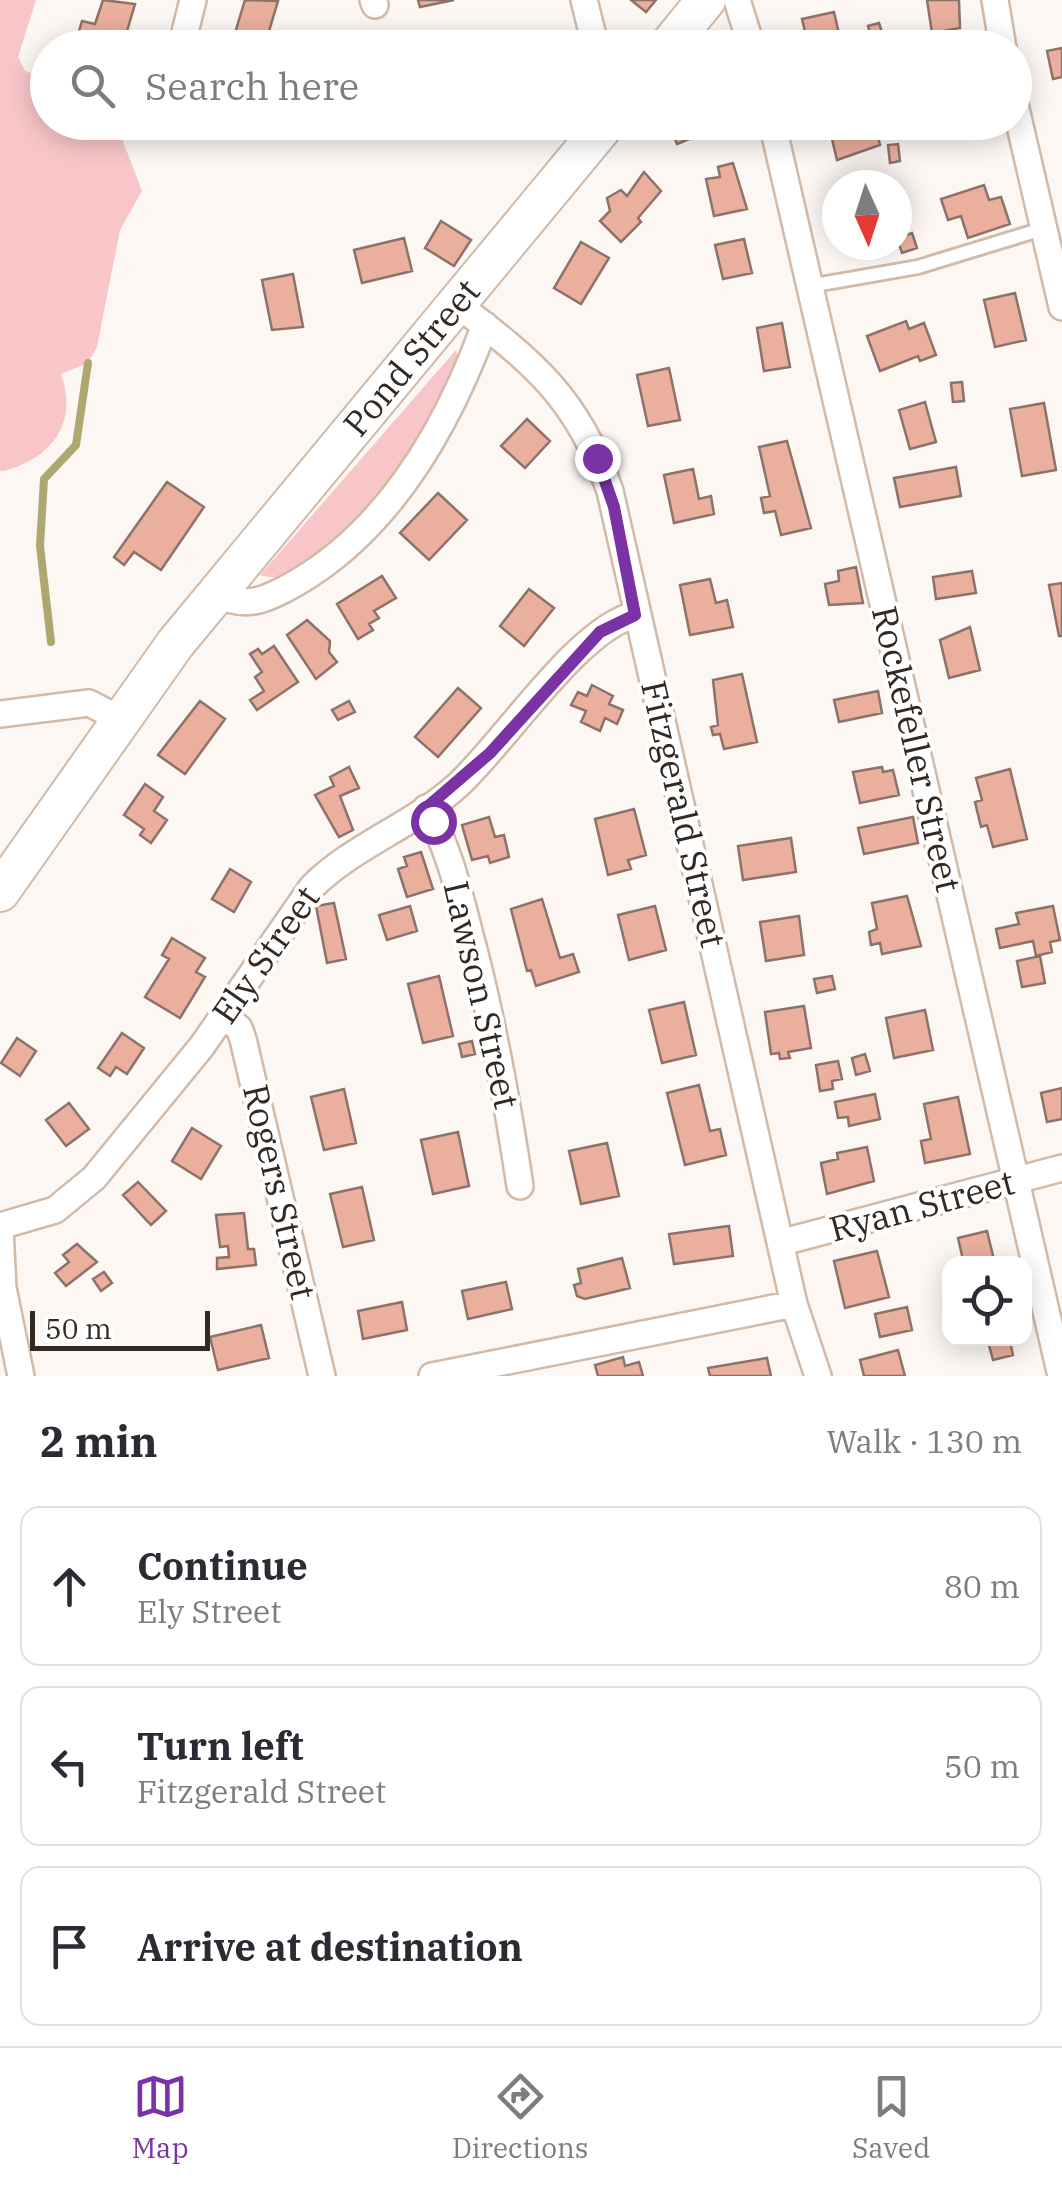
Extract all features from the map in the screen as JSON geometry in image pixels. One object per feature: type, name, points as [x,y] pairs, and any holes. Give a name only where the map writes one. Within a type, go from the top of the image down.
[{"type":"main road","points":[[682,30],[706,0]]},
{"type":"main road","name":"Pond Street","points":[[0,892],[118,718],[217,593],[471,315],[593,140]]},
{"type":"street","points":[[186,30],[194,0]]},
{"type":"street","points":[[584,0],[592,30]]},
{"type":"street","points":[[737,0],[746,30]]},
{"type":"street","points":[[994,0],[1000,30]]},
{"type":"street","name":"Rockefeller Street","points":[[776,140],[1061,1376]]},
{"type":"street","points":[[1023,140],[1062,307]]},
{"type":"street","name":"Pond Street","points":[[217,593],[236,602],[273,596],[318,570],[360,536],[393,498],[431,440],[469,369],[471,315]]},
{"type":"street","name":"Fitzgerald Street","points":[[471,315],[549,379],[589,441],[610,491],[794,1304],[818,1376]]},
{"type":"street","name":"Ely Street","points":[[0,1227],[40,1216],[81,1192],[224,1016],[312,887],[426,808],[490,753],[600,632],[635,615]]},
{"type":"street","points":[[0,714],[89,704],[118,718]]},
{"type":"street","name":"Lawson Street","points":[[426,808],[447,854],[481,975],[520,1186]]},
{"type":"street","name":"Rogers Street","points":[[224,1016],[233,1022],[243,1039],[322,1376]]},
{"type":"street","name":"Ryan Street","points":[[782,1242],[1062,1168]]},
{"type":"street","points":[[0,1227],[3,1288],[21,1376]]},
{"type":"street","points":[[432,1376],[794,1304]]},
{"type":"lane","points":[[810,286],[918,267],[1042,229]]},
{"type":"shaded area","points":[[0,0],[36,0],[18,57],[30,73],[30,140],[122,140],[142,191],[120,230],[97,347],[88,363],[61,374],[66,408],[57,436],[35,458],[0,471]]},
{"type":"shaded area","points":[[456,350],[456,370],[426,432],[347,533],[305,569],[283,576],[260,575]]},
{"type":"building","points":[[103,0],[135,4],[127,30],[79,30],[82,21],[95,24]]},
{"type":"building","points":[[245,0],[278,1],[269,30],[236,30]]},
{"type":"building","points":[[418,0],[454,0],[420,7]]},
{"type":"building","points":[[631,0],[656,0],[646,12]]},
{"type":"building","points":[[927,0],[959,0],[960,28],[932,30]]},
{"type":"building","points":[[834,12],[838,30],[805,30],[802,19]]},
{"type":"building","points":[[879,23],[881,30],[869,30],[868,26]]},
{"type":"building","points":[[1062,48],[1062,77],[1053,79],[1047,51]]},
{"type":"building","points":[[832,140],[879,140],[880,145],[837,160]]},
{"type":"building","points":[[898,144],[900,161],[890,163],[888,145]]},
{"type":"building","points":[[733,163],[747,209],[714,216],[706,179],[720,177],[718,167]]},
{"type":"building","points":[[644,172],[661,191],[638,218],[641,222],[621,242],[600,221],[610,211],[607,198],[621,190],[627,196]]},
{"type":"building","points":[[984,185],[989,200],[1001,197],[1010,224],[968,238],[961,216],[948,220],[941,199]]},
{"type":"building","points":[[441,221],[471,240],[454,266],[425,248]]},
{"type":"building","points":[[404,238],[412,271],[362,283],[354,250]]},
{"type":"building","points":[[744,239],[752,273],[723,279],[715,245]]},
{"type":"building","points":[[581,242],[609,258],[581,304],[554,288]]},
{"type":"building","points":[[293,274],[303,327],[272,330],[262,280]]},
{"type":"building","points":[[1015,293],[1026,340],[995,347],[984,300]]},
{"type":"building","points":[[906,321],[909,329],[924,323],[936,355],[920,361],[918,356],[880,371],[867,336]]},
{"type":"building","points":[[782,323],[790,367],[764,371],[757,328]]},
{"type":"building","points":[[669,368],[680,420],[648,426],[637,375]]},
{"type":"building","points":[[962,382],[964,401],[953,402],[951,383]]},
{"type":"building","points":[[925,402],[936,442],[910,449],[899,410]]},
{"type":"building","points":[[1044,403],[1056,470],[1022,476],[1010,409]]},
{"type":"building","points":[[527,419],[550,441],[525,468],[501,446]]},
{"type":"building","points":[[787,441],[811,528],[781,535],[775,511],[764,513],[761,498],[770,496],[759,447]]},
{"type":"building","points":[[956,467],[961,496],[900,507],[894,478]]},
{"type":"building","points":[[693,469],[699,499],[711,496],[714,514],[674,523],[664,475]]},
{"type":"building","points":[[167,482],[204,507],[161,570],[134,552],[124,565],[114,557]]},
{"type":"building","points":[[438,493],[467,520],[429,560],[400,533]]},
{"type":"building","points":[[856,567],[863,603],[829,605],[825,584],[839,581],[838,571]]},
{"type":"building","points":[[972,571],[976,593],[936,599],[933,577]]},
{"type":"building","points":[[382,576],[396,598],[374,611],[379,618],[369,624],[373,630],[358,639],[337,604]]},
{"type":"building","points":[[710,579],[716,603],[727,600],[733,627],[690,635],[680,585]]},
{"type":"building","points":[[1062,583],[1062,636],[1059,636],[1049,585]]},
{"type":"building","points":[[529,589],[554,608],[524,646],[500,626]]},
{"type":"building","points":[[307,620],[330,641],[329,652],[337,662],[316,679],[287,635]]},
{"type":"building","points":[[970,627],[980,670],[949,678],[940,640]]},
{"type":"building","points":[[274,646],[298,682],[257,710],[250,700],[264,691],[255,677],[262,672],[250,654],[258,649],[262,654]]},
{"type":"building","points":[[742,674],[757,742],[724,749],[720,734],[713,735],[711,727],[718,725],[713,680]]},
{"type":"building","points":[[592,685],[613,696],[609,704],[623,710],[617,724],[605,718],[600,731],[581,722],[586,711],[571,705],[578,692],[587,696]]},
{"type":"building","points":[[458,688],[481,708],[438,757],[415,737]]},
{"type":"building","points":[[878,691],[882,713],[839,722],[834,700]]},
{"type":"building","points":[[200,701],[225,719],[185,774],[158,755]]},
{"type":"building","points":[[349,701],[355,712],[338,720],[332,710]]},
{"type":"building","points":[[349,767],[359,788],[340,796],[353,830],[339,837],[315,795],[334,786],[330,777]]},
{"type":"building","points":[[882,767],[883,772],[893,770],[899,795],[860,803],[853,772]]},
{"type":"building","points":[[1010,769],[1027,839],[993,847],[987,825],[981,827],[975,802],[982,800],[976,778]]},
{"type":"building","points":[[145,784],[163,797],[154,811],[167,820],[151,843],[140,835],[144,829],[124,815]]},
{"type":"building","points":[[634,809],[646,855],[628,860],[631,869],[608,875],[595,819]]},
{"type":"building","points":[[489,817],[495,837],[504,835],[509,857],[490,863],[488,856],[472,860],[462,825]]},
{"type":"building","points":[[913,817],[918,843],[864,854],[858,828]]},
{"type":"building","points":[[791,838],[796,872],[743,880],[738,846]]},
{"type":"building","points":[[421,852],[433,889],[407,897],[398,869],[407,866],[404,857]]},
{"type":"building","points":[[230,869],[251,882],[234,912],[212,899]]},
{"type":"building","points":[[907,896],[921,946],[882,954],[880,943],[871,945],[869,932],[877,929],[872,903]]},
{"type":"building","points":[[542,899],[560,958],[573,954],[579,972],[536,986],[531,970],[527,971],[511,909]]},
{"type":"building","points":[[334,903],[346,959],[327,963],[316,906]]},
{"type":"building","points":[[410,906],[417,931],[387,940],[379,915]]},
{"type":"building","points":[[655,906],[666,950],[629,960],[618,915]]},
{"type":"building","points":[[1053,906],[1060,940],[1050,942],[1052,952],[1036,956],[1033,941],[1000,948],[996,929],[1019,924],[1016,913]]},
{"type":"building","points":[[799,916],[804,955],[766,961],[760,922]]},
{"type":"building","points":[[172,938],[205,958],[196,972],[205,977],[180,1018],[145,997],[169,959],[162,955]]},
{"type":"building","points":[[1040,956],[1045,983],[1022,987],[1017,961]]},
{"type":"building","points":[[439,976],[453,1036],[423,1043],[408,984]]},
{"type":"building","points":[[832,976],[835,989],[817,993],[814,979]]},
{"type":"building","points":[[684,1002],[696,1055],[662,1063],[649,1010]]},
{"type":"building","points":[[804,1006],[811,1048],[788,1052],[790,1058],[780,1059],[779,1053],[771,1054],[765,1012]]},
{"type":"building","points":[[925,1010],[933,1050],[894,1058],[886,1018]]},
{"type":"building","points":[[122,1033],[144,1048],[127,1074],[116,1067],[110,1076],[98,1068]]},
{"type":"building","points":[[17,1038],[36,1051],[20,1076],[1,1063]]},
{"type":"building","points":[[472,1041],[475,1054],[462,1057],[459,1044]]},
{"type":"building","points":[[865,1054],[870,1071],[856,1075],[852,1058]]},
{"type":"building","points":[[838,1061],[842,1079],[832,1081],[833,1089],[820,1091],[816,1065]]},
{"type":"building","points":[[699,1085],[710,1131],[720,1129],[726,1155],[685,1165],[667,1093]]},
{"type":"building","points":[[1062,1088],[1062,1119],[1047,1122],[1041,1093]]},
{"type":"building","points":[[344,1089],[356,1143],[324,1150],[311,1097]]},
{"type":"building","points":[[875,1094],[880,1119],[849,1126],[848,1117],[838,1118],[835,1102]]},
{"type":"building","points":[[958,1097],[970,1154],[925,1163],[921,1141],[931,1139],[924,1104]]},
{"type":"building","points":[[69,1103],[89,1129],[66,1146],[46,1120]]},
{"type":"building","points":[[192,1128],[221,1146],[201,1179],[172,1161]]},
{"type":"building","points":[[458,1132],[469,1186],[433,1194],[421,1140]]},
{"type":"building","points":[[607,1143],[619,1196],[581,1204],[569,1151]]},
{"type":"building","points":[[867,1147],[874,1181],[827,1194],[821,1163],[838,1159],[837,1153]]},
{"type":"building","points":[[138,1182],[166,1211],[151,1225],[123,1195]]},
{"type":"building","points":[[362,1187],[374,1240],[343,1247],[330,1194]]},
{"type":"building","points":[[244,1213],[248,1249],[254,1249],[256,1265],[217,1269],[217,1258],[229,1257],[228,1246],[220,1247],[216,1215]]},
{"type":"building","points":[[729,1226],[733,1256],[674,1264],[669,1234]]},
{"type":"building","points":[[987,1231],[993,1256],[962,1256],[958,1238]]},
{"type":"building","points":[[77,1244],[97,1262],[66,1286],[55,1273],[69,1262],[63,1255]]},
{"type":"building","points":[[877,1251],[889,1297],[845,1308],[834,1261]]},
{"type":"building","points":[[622,1258],[630,1288],[585,1299],[577,1296],[574,1285],[581,1283],[578,1269]]},
{"type":"building","points":[[104,1272],[112,1283],[101,1291],[93,1279]]},
{"type":"building","points":[[506,1282],[512,1309],[468,1319],[462,1291]]},
{"type":"building","points":[[402,1302],[407,1330],[363,1339],[358,1311]]},
{"type":"building","points":[[907,1307],[912,1330],[880,1337],[875,1314]]},
{"type":"building","points":[[261,1325],[269,1358],[218,1370],[210,1337]]},
{"type":"building","points":[[989,1346],[1011,1346],[1013,1355],[993,1360]]},
{"type":"building","points":[[898,1350],[905,1376],[864,1376],[860,1360]]},
{"type":"building","points":[[623,1357],[625,1366],[639,1362],[643,1376],[598,1376],[595,1365]]},
{"type":"building","points":[[767,1358],[771,1376],[710,1376],[708,1368]]},
{"type":"waterway","points":[[51,642],[40,546],[44,479],[76,445],[88,363]]},
{"type":"route","points":[[433,821],[426,808],[452,790],[504,739],[600,632],[635,615],[614,507],[597,458]]}]
